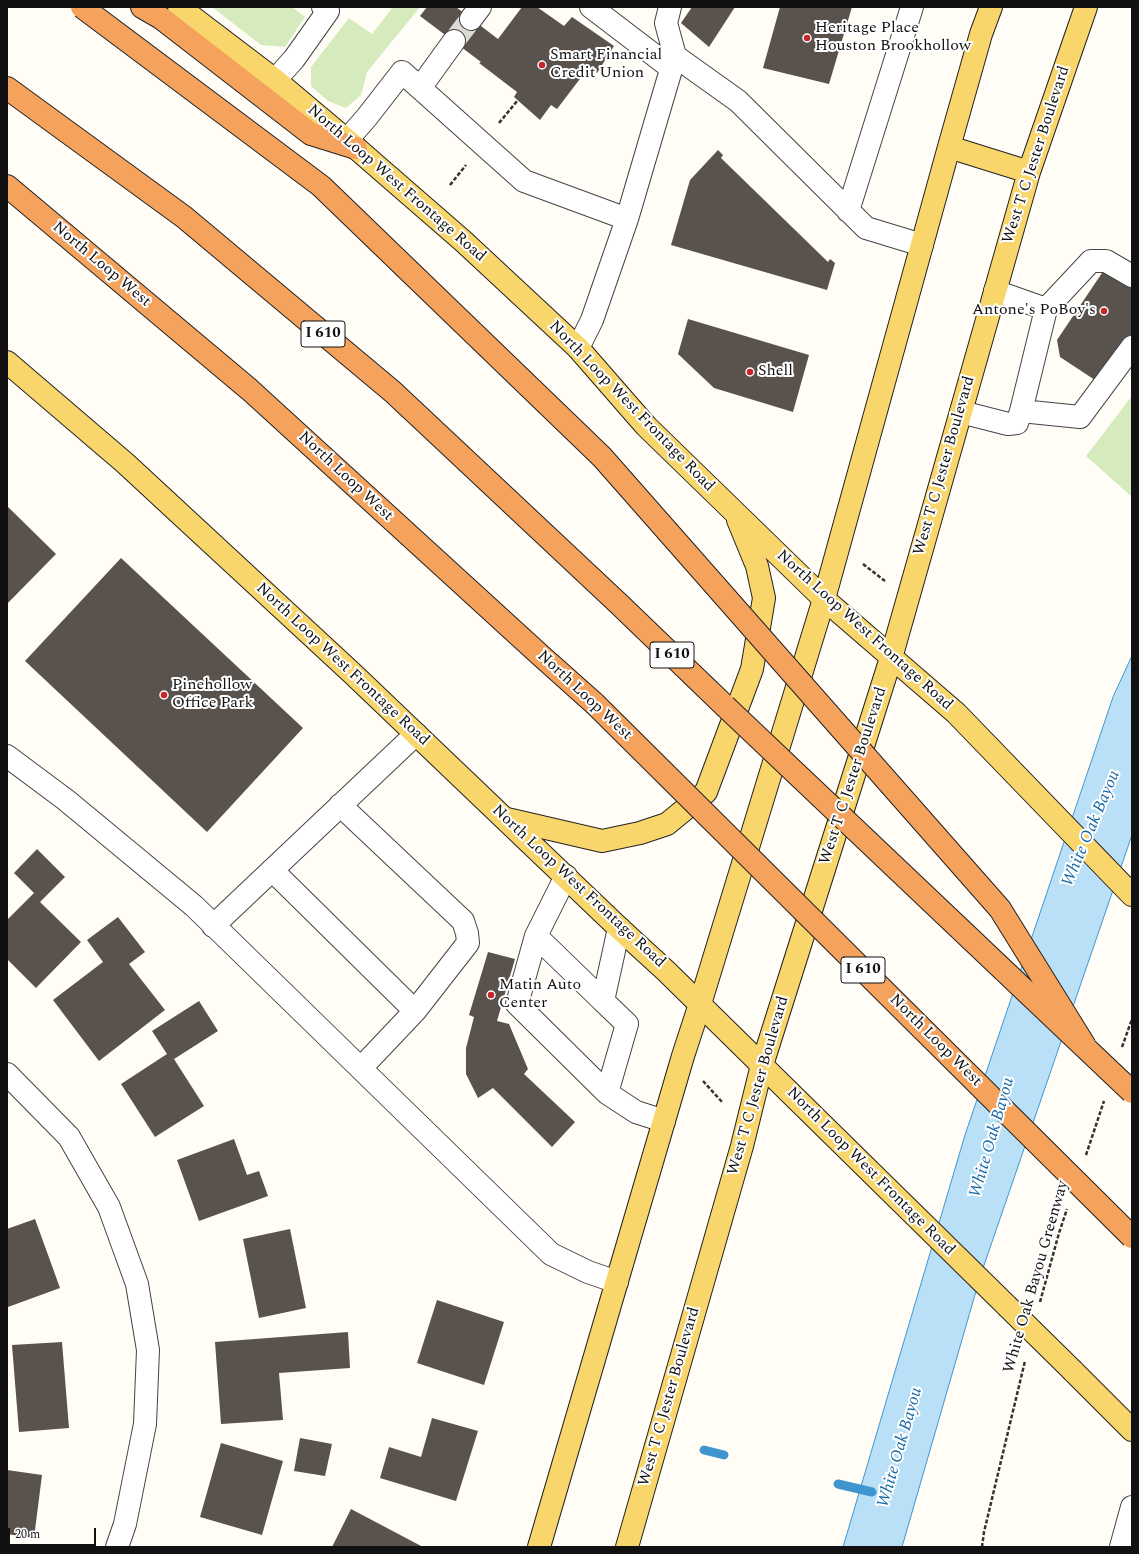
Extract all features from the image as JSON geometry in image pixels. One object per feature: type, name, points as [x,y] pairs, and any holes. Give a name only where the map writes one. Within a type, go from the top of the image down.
[{"type":"highway","points":[[82,7],[321,186],[602,457],[1000,910],[1084,1046]]},
{"type":"highway","points":[[142,7],[161,18],[311,134],[352,144]]},
{"type":"highway","name":"I 610","points":[[7,88],[184,217],[387,387],[619,604],[1132,1092]]},
{"type":"highway","name":"North Loop West","points":[[7,186],[250,390],[595,704],[1132,1237]]},
{"type":"main road","name":"North Loop West Frontage Road","points":[[180,7],[275,80],[352,144],[463,241],[578,348],[646,426],[824,599],[956,714],[1132,895]]},
{"type":"main road","points":[[539,1547],[683,1056],[824,599],[949,147],[981,34],[991,7]]},
{"type":"main road","name":"West T C Jester Boulevard","points":[[626,1547],[742,1146],[762,1065],[891,658],[1029,172],[1086,7]]},
{"type":"main road","points":[[949,147],[1029,172]]},
{"type":"main road","name":"North Loop West Frontage Road","points":[[7,362],[125,463],[566,876],[700,1004],[1132,1430]]},
{"type":"main road","points":[[505,819],[602,841],[640,833],[667,824],[706,792],[752,669],[764,598],[758,566],[734,512]]},
{"type":"street","points":[[275,80],[294,59],[328,11],[323,7]]},
{"type":"street","points":[[591,7],[673,62],[738,100],[866,228],[922,245]]},
{"type":"street","points":[[578,348],[592,320],[627,218],[673,62],[666,23],[670,7]]},
{"type":"street","points":[[848,210],[912,7]]},
{"type":"street","points":[[420,88],[454,41]]},
{"type":"street","points":[[352,144],[367,117],[402,72],[524,181],[627,218]]},
{"type":"street","points":[[961,412],[1008,424],[1017,423],[1046,309],[1091,261],[1106,261],[1132,276]]},
{"type":"street","points":[[995,291],[1046,309]]},
{"type":"street","points":[[1021,411],[1080,417],[1132,347]]},
{"type":"street","points":[[213,926],[416,734]]},
{"type":"street","points":[[7,756],[66,800],[194,906],[551,1254],[588,1272],[617,1282]]},
{"type":"street","points":[[340,805],[463,921],[468,942],[415,1011],[361,1068]]},
{"type":"street","points":[[272,870],[415,1011]]},
{"type":"street","points":[[566,876],[536,936],[517,1004],[607,1093],[636,1112],[664,1121]]},
{"type":"street","points":[[603,1001],[619,928]]},
{"type":"street","points":[[536,936],[627,1024],[607,1093]]},
{"type":"street","points":[[7,1074],[70,1137],[109,1206],[137,1284],[148,1350],[145,1424],[124,1524],[117,1547]]},
{"type":"street","points":[[1121,1547],[1132,1507]]},
{"type":"path","points":[[863,564],[886,581]]},
{"type":"path","points":[[1122,1048],[1132,1019]]},
{"type":"path","points":[[701,1079],[723,1103]]},
{"type":"path","points":[[1084,1159],[1104,1100]]},
{"type":"path","name":"White Oak Bayou Greenway","points":[[1039,1307],[1059,1232],[1069,1203]]},
{"type":"path","name":"White Oak Bayou Greenway","points":[[982,1547],[984,1532],[1025,1359]]},
{"type":"green space","points":[[212,7],[292,7],[305,17],[285,47],[261,45]]},
{"type":"green space","points":[[393,7],[420,7],[367,72],[361,95],[346,108],[328,101],[311,86],[311,67],[349,18],[372,34]]},
{"type":"green space","points":[[1132,396],[1132,497],[1086,456]]},
{"type":"water","name":"White Oak Bayou","points":[[1132,656],[1132,835],[981,1274],[902,1547],[843,1547],[965,1135],[1113,697]]},
{"type":"building","name":"Smart Financial Credit Union","points":[[427,7],[456,7],[498,39],[522,7],[537,7],[564,26],[572,17],[614,46],[597,73],[589,67],[557,109],[551,105],[540,120],[514,97],[517,92],[479,63],[481,62],[420,16]]},
{"type":"building","points":[[692,7],[735,7],[709,47],[681,23]]},
{"type":"building","name":"Heritage Place Houston Brookhollow","points":[[780,7],[852,7],[829,84],[763,68]]},
{"type":"building","points":[[718,150],[723,155],[721,158],[828,262],[830,259],[835,263],[827,290],[671,245],[690,180]]},
{"type":"building","name":"Antone's PoBoy's","points":[[1106,267],[1132,284],[1132,337],[1101,384],[1060,357],[1057,340]]},
{"type":"building","name":"Shell","points":[[688,319],[809,355],[793,412],[714,388],[678,354]]},
{"type":"building","points":[[7,506],[56,554],[7,604]]},
{"type":"building","name":"Pinehollow Office Park","points":[[121,558],[303,728],[207,832],[25,661]]},
{"type":"building","points":[[37,849],[65,877],[40,902],[81,942],[36,988],[7,959],[7,920],[34,893],[14,873]]},
{"type":"building","points":[[118,917],[145,952],[129,964],[165,1010],[99,1061],[53,1000],[103,962],[87,940]]},
{"type":"building","points":[[488,952],[515,959],[497,1021],[509,1024],[528,1069],[524,1074],[575,1122],[552,1147],[493,1088],[478,1098],[466,1074],[466,1048],[474,1017],[469,1015]]},
{"type":"building","points":[[199,1001],[218,1031],[174,1059],[204,1106],[155,1137],[121,1084],[167,1054],[152,1031]]},
{"type":"building","points":[[234,1139],[247,1175],[259,1171],[268,1196],[199,1221],[177,1160]]},
{"type":"building","points":[[35,1219],[60,1288],[8,1307],[7,1229]]},
{"type":"building","points":[[290,1229],[306,1308],[259,1318],[243,1239]]},
{"type":"building","points":[[437,1300],[504,1322],[484,1385],[417,1363]]},
{"type":"building","points":[[348,1332],[350,1368],[279,1373],[283,1420],[221,1424],[215,1342]]},
{"type":"building","points":[[62,1342],[69,1428],[19,1432],[12,1345]]},
{"type":"building","points":[[432,1418],[478,1431],[456,1501],[380,1478],[389,1447],[421,1457]]},
{"type":"building","points":[[300,1438],[332,1444],[325,1476],[294,1471]]},
{"type":"building","points":[[221,1443],[283,1461],[262,1535],[200,1517]]},
{"type":"building","points":[[7,1470],[42,1475],[34,1538],[7,1534]]},
{"type":"building","points":[[351,1509],[423,1547],[332,1547]]},
{"type":"waterway","points":[[704,1450],[724,1455]]},
{"type":"waterway","name":"White Oak Bayou","points":[[838,1484],[872,1492]]},
{"type":"tunnel","points":[[454,41],[471,19]]},
{"type":"place","name":"Heritage Place Houston Brookhollow","points":[[807,38]]},
{"type":"place","name":"Smart Financial Credit Union","points":[[542,65]]},
{"type":"place","name":"Antone's PoBoy's","points":[[1104,311]]},
{"type":"place","name":"Shell","points":[[750,372]]},
{"type":"place","name":"Pinehollow Office Park","points":[[164,695]]},
{"type":"place","name":"Matin Auto Center","points":[[491,995]]}]
